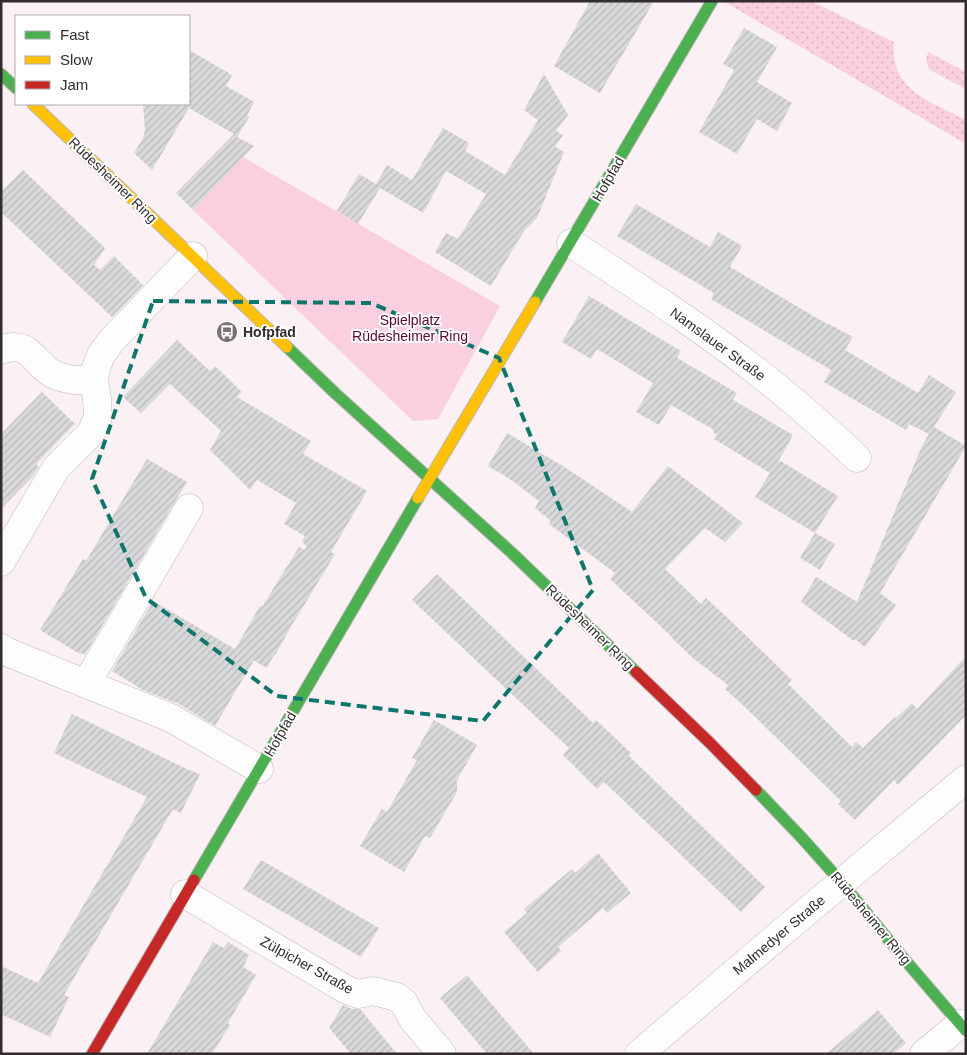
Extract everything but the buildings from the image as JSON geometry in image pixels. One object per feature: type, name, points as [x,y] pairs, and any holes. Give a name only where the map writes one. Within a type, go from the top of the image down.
[{"type":"main road","name":"Hofpfad","points":[[92,1054],[712,1]]},
{"type":"main road","points":[[1,74],[15,87]]},
{"type":"main road","name":"Rüdesheimer Ring","points":[[34,105],[336,394],[512,553],[710,743],[842,882],[963,1028]]},
{"type":"street","name":"Namslauer Straße","points":[[571,243],[712,338],[765,377],[857,458]]},
{"type":"street","points":[[1,562],[56,468],[90,433],[98,417],[94,381],[101,355],[111,341],[193,256]]},
{"type":"street","points":[[1,350],[19,347],[27,350],[52,374],[69,380],[94,381]]},
{"type":"street","points":[[86,684],[189,508]]},
{"type":"street","name":"Hofpfad","points":[[1,648],[171,718],[259,770]]},
{"type":"street","name":"Malmedyer Straße","points":[[639,1054],[966,780]]},
{"type":"street","name":"Zülpicher Straße","points":[[185,894],[345,989],[358,994],[373,992],[397,997],[404,1003],[412,1018],[442,1054]]},
{"type":"street","name":"Rüdesheimer Ring","points":[[924,1054],[963,1028]]},
{"type":"highlighted area","points":[[153,301],[371,303],[499,358],[593,590],[483,721],[277,696],[146,598],[92,479]]},
{"type":"green space","points":[[723,1],[811,1],[894,42],[894,58],[898,72],[905,83],[927,100],[966,120],[966,144]]},
{"type":"green space","points":[[928,52],[966,72],[966,89],[930,70],[926,62]]},
{"type":"green space","name":"Spielplatz Rüdesheimer Ring","points":[[243,157],[500,306],[438,419],[413,421],[193,210]]},
{"type":"traffic: fast","points":[[535,302],[712,1]]},
{"type":"traffic: fast","points":[[1,74],[15,87]]},
{"type":"traffic: fast","points":[[287,347],[336,394],[512,553],[636,672]]},
{"type":"traffic: fast","points":[[194,880],[418,498]]},
{"type":"traffic: fast","points":[[756,790],[842,883],[966,1031]]},
{"type":"traffic: slow","points":[[34,105],[287,347]]},
{"type":"traffic: slow","points":[[418,498],[535,302]]},
{"type":"traffic: jam","points":[[636,672],[756,790]]},
{"type":"traffic: jam","points":[[92,1054],[194,880]]},
{"type":"place","name":"Hofpfad","points":[[227,332]]}]
